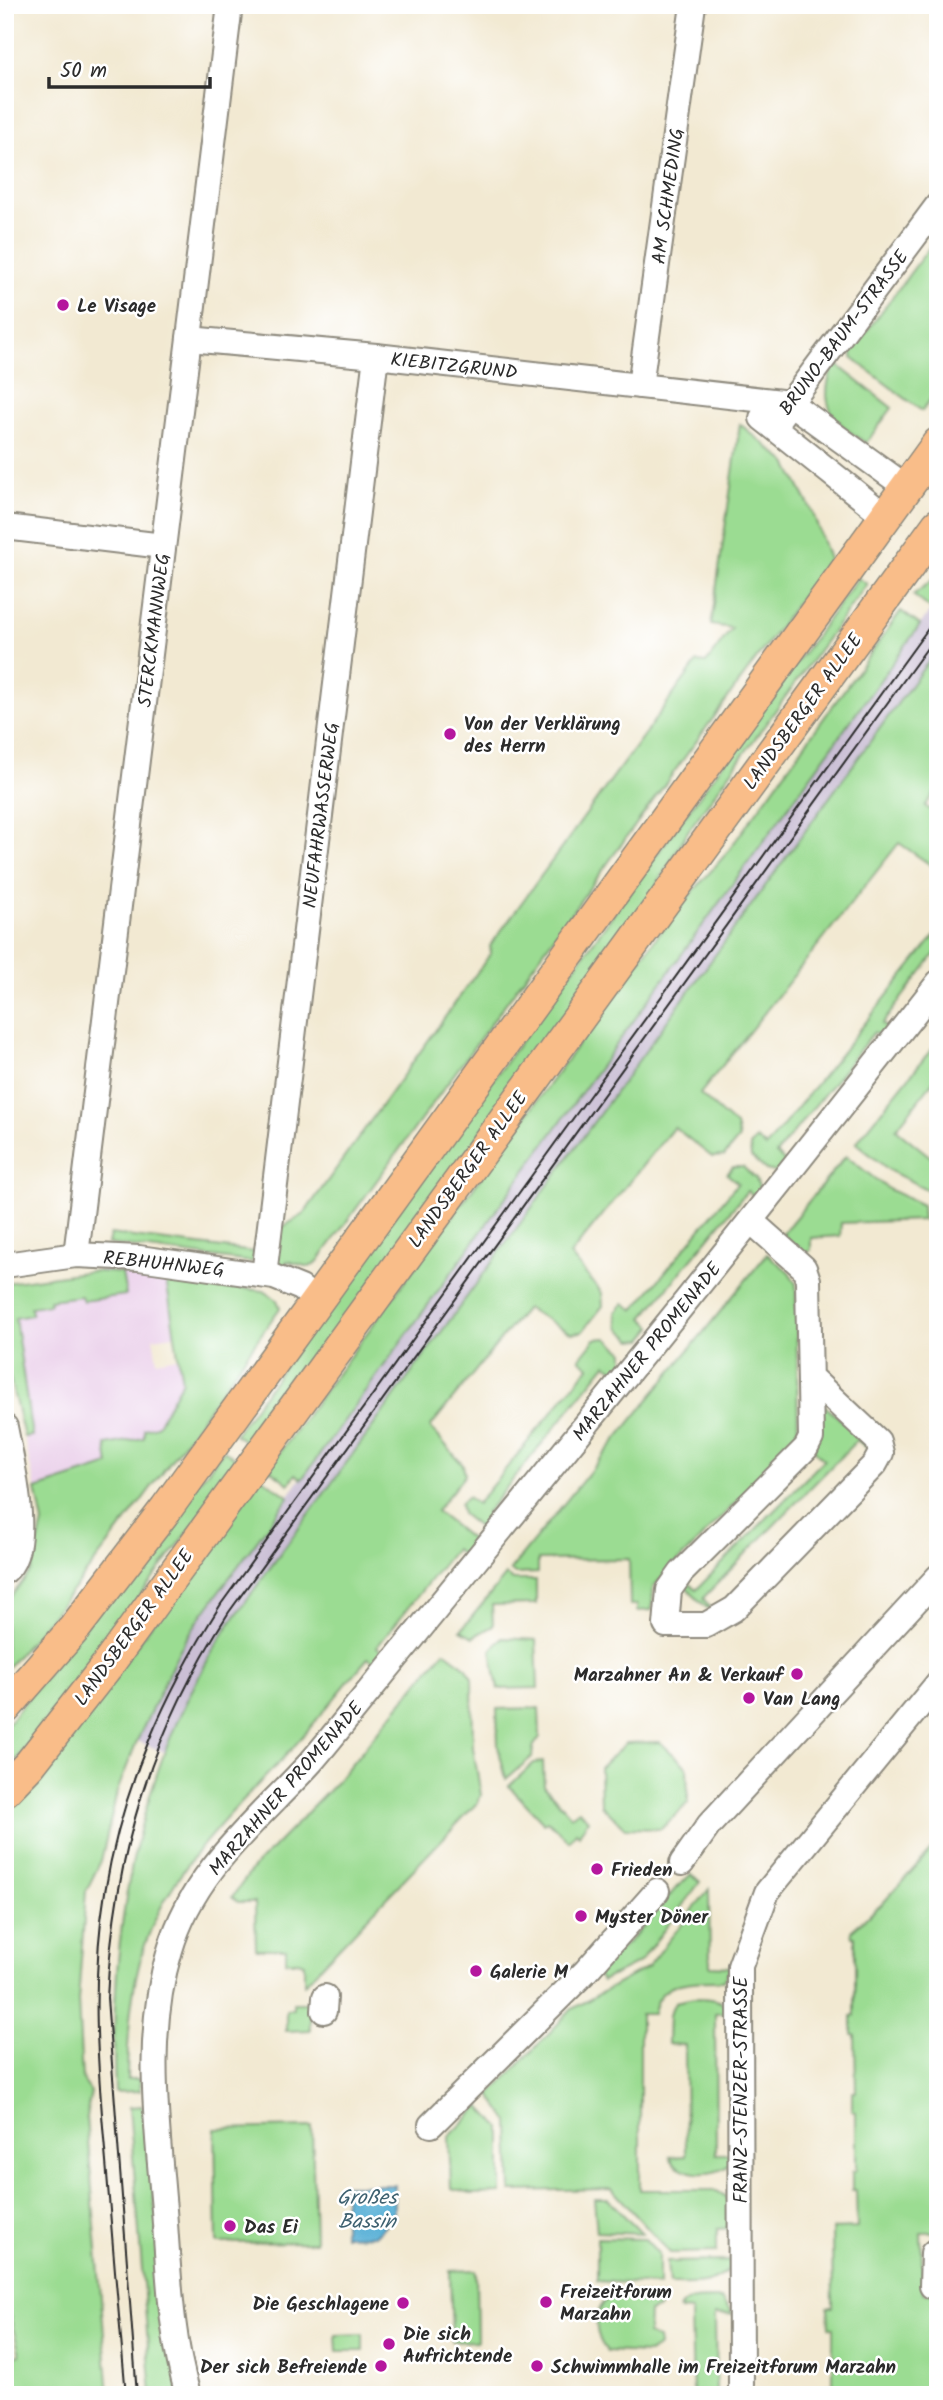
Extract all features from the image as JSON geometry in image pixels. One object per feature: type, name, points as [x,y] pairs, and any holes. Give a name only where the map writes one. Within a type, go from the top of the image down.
[{"type":"main road","points":[[5,1708],[115,1579],[938,444]]},
{"type":"main road","points":[[906,487],[938,508]]},
{"type":"main road","name":"LANDSBERGER ALLEE","points":[[5,1790],[30,1764],[106,1667],[933,540],[885,516]]},
{"type":"street","name":"STERCKMANNWEG","points":[[76,1255],[230,5]]},
{"type":"street","name":"AM SCHMEDING","points":[[640,386],[694,5]]},
{"type":"street","name":"BRUNO-BAUM-STRASSE","points":[[773,426],[938,205]]},
{"type":"street","name":"KIEBITZGRUND","points":[[189,339],[376,356],[790,403],[906,487]]},
{"type":"street","name":"NEUFAHRWASSERWEG","points":[[264,1275],[376,356]]},
{"type":"street","name":"KIEBITZGRUND","points":[[718,395],[773,426],[885,516]]},
{"type":"street","points":[[5,527],[163,547]]},
{"type":"street","name":"MARZAHNER PROMENADE","points":[[188,2395],[174,2342],[155,2098],[154,2033],[155,2011],[170,1948],[184,1913],[218,1858],[312,1761],[751,1221],[938,983]]},
{"type":"street","points":[[751,1221],[804,1268],[808,1280],[811,1438],[806,1448],[681,1573],[669,1590],[666,1625],[706,1625],[734,1609],[876,1464],[881,1453],[878,1441],[810,1377]]},
{"type":"street","name":"REBHUHNWEG","points":[[5,1265],[76,1255],[139,1258],[264,1275],[301,1288],[317,1301]]},
{"type":"street","points":[[5,1427],[20,1525],[18,1550],[11,1566],[5,1571]]},
{"type":"street","points":[[682,1863],[709,1825],[938,1577]]},
{"type":"street","name":"FRANZ-STENZER-STRASSE","points":[[741,2395],[740,1966],[767,1892],[938,1683]]},
{"type":"street","points":[[431,2125],[586,1970],[657,1891]]},
{"type":"street","points":[[938,2249],[933,2253],[932,2286],[938,2286]]},
{"type":"shaded area","points":[[938,600],[938,648],[222,1636],[188,1698],[164,1752],[137,1741],[179,1651],[199,1619]]},
{"type":"shaded area","points":[[103,1269],[166,1279],[174,1335],[153,1338],[157,1361],[177,1357],[182,1382],[157,1426],[109,1465],[36,1489],[5,1358],[5,1283]]},
{"type":"green space","points":[[938,236],[938,389],[922,411],[852,358],[852,351]]},
{"type":"green space","points":[[835,363],[892,408],[866,443],[836,419],[827,400],[829,377]]},
{"type":"green space","points":[[740,424],[787,463],[813,513],[829,559],[316,1264],[309,1267],[287,1261],[284,1268],[276,1265],[272,1233],[303,1215],[491,953],[490,946],[697,662],[706,663],[732,628],[711,625]]},
{"type":"green space","points":[[938,576],[938,600],[931,609],[913,595]]},
{"type":"green space","points":[[858,578],[867,584],[688,831],[643,909],[252,1447],[235,1434]]},
{"type":"green space","points":[[901,611],[920,625],[302,1479],[296,1474],[289,1484],[268,1468],[675,912],[726,854]]},
{"type":"green space","points":[[938,648],[938,789],[925,806],[938,815],[938,870],[899,843],[700,1094],[736,1126],[739,1138],[724,1156],[712,1157],[674,1127],[570,1255],[602,1293],[603,1306],[582,1332],[571,1333],[526,1308],[430,1427],[463,1465],[465,1475],[436,1511],[473,1541],[472,1549],[466,1557],[455,1549],[377,1647],[386,1655],[378,1665],[368,1658],[289,1752],[225,1819],[187,1866],[155,1919],[139,1964],[129,2029],[127,2079],[139,2079],[140,2091],[115,2092],[116,1982],[130,1873],[159,1768],[179,1717],[210,1656],[246,1601]]},
{"type":"green space","points":[[938,932],[938,950],[882,1024],[892,1032],[885,1040],[874,1032],[776,1154],[787,1163],[779,1173],[766,1170],[751,1157],[750,1146],[756,1139],[766,1147]]},
{"type":"green space","points":[[938,1041],[938,1075],[896,1129],[932,1158],[938,1152],[938,1195],[890,1171],[856,1143]]},
{"type":"green space","points":[[846,1156],[888,1189],[922,1205],[923,1220],[841,1223],[840,1236],[811,1238],[811,1250],[804,1254],[782,1234]]},
{"type":"green space","points":[[733,1167],[743,1167],[756,1179],[762,1194],[757,1199],[747,1191],[643,1318],[653,1327],[643,1339],[633,1340],[619,1328],[616,1312],[624,1303],[634,1310],[738,1183],[727,1174]]},
{"type":"green space","points":[[110,1234],[256,1254],[251,1262],[108,1244]]},
{"type":"green space","points":[[767,1254],[789,1272],[796,1284],[798,1439],[653,1587],[652,1610],[637,1611],[637,1605],[630,1605],[629,1559],[538,1560],[538,1573],[515,1574],[510,1570]]},
{"type":"green space","points":[[92,1271],[122,1273],[126,1295],[83,1301],[81,1296],[49,1300],[50,1304],[31,1307],[32,1315],[15,1318],[32,1436],[24,1437],[5,1358],[5,1283]]},
{"type":"green space","points":[[166,1279],[264,1291],[277,1300],[280,1308],[113,1538],[5,1670],[5,1604],[31,1571],[43,1523],[36,1489],[109,1465],[106,1445],[144,1438],[144,1429],[157,1426],[182,1381]]},
{"type":"green space","points":[[607,1338],[624,1352],[624,1362],[616,1371],[606,1364],[486,1513],[495,1521],[488,1528],[481,1529],[462,1514],[460,1504],[467,1497],[477,1504],[589,1367],[579,1359],[595,1339]]},
{"type":"green space","points":[[819,1401],[867,1442],[868,1449],[857,1440],[703,1598],[711,1608],[707,1608],[686,1588],[686,1581],[696,1590],[824,1460],[814,1450]]},
{"type":"green space","points":[[224,1450],[241,1462],[5,1775],[5,1727]]},
{"type":"green space","points":[[261,1477],[289,1497],[199,1619],[179,1651],[137,1741],[117,1792],[101,1861],[86,1891],[78,2001],[82,2079],[91,2092],[86,2117],[109,2395],[5,2395],[5,2359],[20,2354],[5,2298],[5,1811],[49,1763]]},
{"type":"green space","points":[[506,1575],[513,1580],[536,1580],[536,1604],[492,1605],[493,1626],[473,1637],[461,1630]]},
{"type":"green space","points":[[502,1638],[536,1640],[538,1688],[498,1689],[491,1650]]},
{"type":"green space","points":[[444,1651],[467,1668],[472,1678],[473,1748],[481,1795],[478,1802],[304,1984],[304,1963],[286,1961],[286,1949],[256,1949],[255,1902],[238,1902],[232,1897],[255,1866],[333,1786]]},
{"type":"green space","points":[[539,1708],[540,1737],[533,1747],[532,1757],[506,1779],[498,1746],[497,1709]]},
{"type":"green space","points":[[660,1742],[687,1767],[688,1803],[661,1829],[625,1828],[601,1805],[600,1768],[626,1743]]},
{"type":"green space","points":[[543,1762],[544,1786],[571,1816],[579,1810],[588,1820],[579,1835],[576,1832],[569,1841],[548,1821],[544,1823],[509,1786],[534,1763]]},
{"type":"green space","points":[[938,1842],[938,2232],[921,2232],[923,2293],[938,2293],[938,2395],[829,2395],[829,2385],[833,2385],[833,2328],[829,2327],[828,2307],[833,2307],[832,2229],[857,2228],[856,2190],[852,2190],[852,2172],[856,2171],[856,2112],[852,2111],[852,2092],[856,2092],[855,2035],[852,2035],[852,2016],[855,2016],[855,1937],[852,1937],[851,1931],[882,1904]]},
{"type":"green space","points":[[691,1874],[700,1882],[640,1962],[602,1981],[597,1973]]},
{"type":"green space","points":[[709,1889],[710,1966],[731,1967],[723,1981],[690,1982],[670,1988],[656,2003],[653,2014],[640,2014],[640,2190],[714,2190],[728,2201],[731,2228],[717,2229],[717,2252],[670,2253],[612,2189],[511,2191],[509,2122],[490,2095],[572,2009],[648,1967]]},
{"type":"green space","points":[[694,1998],[719,2001],[730,2012],[715,2013],[716,2154],[732,2154],[731,2163],[707,2173],[689,2172],[675,2164],[670,2157],[686,2156],[685,2045],[668,2044],[669,2015],[675,2002]]},
{"type":"green space","points":[[293,2003],[310,2003],[310,2030],[286,2031],[286,2010],[293,2009]]},
{"type":"green space","points":[[142,2106],[179,2395],[152,2395],[129,2107]]},
{"type":"green space","points":[[480,2106],[501,2128],[501,2193],[471,2194],[451,2189],[449,2137]]},
{"type":"green space","points":[[312,2127],[315,2242],[217,2243],[215,2129]]},
{"type":"green space","points":[[594,2199],[608,2199],[642,2234],[597,2232]]},
{"type":"green space","points":[[597,2238],[645,2239],[659,2254],[659,2285],[597,2281]]},
{"type":"green space","points":[[730,2261],[730,2268],[717,2279],[694,2284],[669,2284],[667,2262]]},
{"type":"green space","points":[[476,2270],[477,2341],[452,2342],[450,2271]]},
{"type":"green space","points":[[618,2293],[637,2293],[660,2301],[659,2308],[649,2312],[648,2335],[658,2338],[659,2346],[648,2353],[607,2351],[598,2335],[599,2311],[603,2304]]},
{"type":"green space","points":[[721,2299],[733,2314],[715,2315],[716,2395],[693,2395],[691,2311],[679,2310],[691,2301]]},
{"type":"green space","points":[[363,2334],[363,2351],[337,2351],[336,2335]]},
{"type":"water","name":"Großes Bassin","points":[[344,2185],[394,2185],[394,2217],[375,2235],[344,2236]]},
{"type":"tram line","points":[[126,2395],[100,2094],[98,1960],[100,1926],[113,1853],[122,1815],[148,1742],[182,1672],[221,1604],[938,615]]},
{"type":"tram line","points":[[137,2395],[107,1998],[111,1945],[128,1844],[141,1796],[178,1703],[229,1612],[938,633]]},
{"type":"place","name":"Le Visage","points":[[63,305]]},
{"type":"place","name":"Von der Verklärung des Herrn","points":[[450,734]]},
{"type":"place","name":"Marzahner An & Verkauf","points":[[797,1674]]},
{"type":"place","name":"Van Lang","points":[[749,1698]]},
{"type":"place","name":"Frieden","points":[[597,1869]]},
{"type":"place","name":"Myster Döner","points":[[581,1916]]},
{"type":"place","name":"Galerie M","points":[[476,1971]]},
{"type":"place","name":"Das Ei","points":[[230,2226]]},
{"type":"place","name":"Freizeitforum Marzahn","points":[[546,2302]]},
{"type":"place","name":"Die Geschlagene","points":[[403,2303]]},
{"type":"place","name":"Die sich Aufrichtende","points":[[389,2344]]},
{"type":"place","name":"Der sich Befreiende","points":[[381,2366]]},
{"type":"place","name":"Schwimmhalle im Freizeitforum Marzahn","points":[[537,2366]]}]
